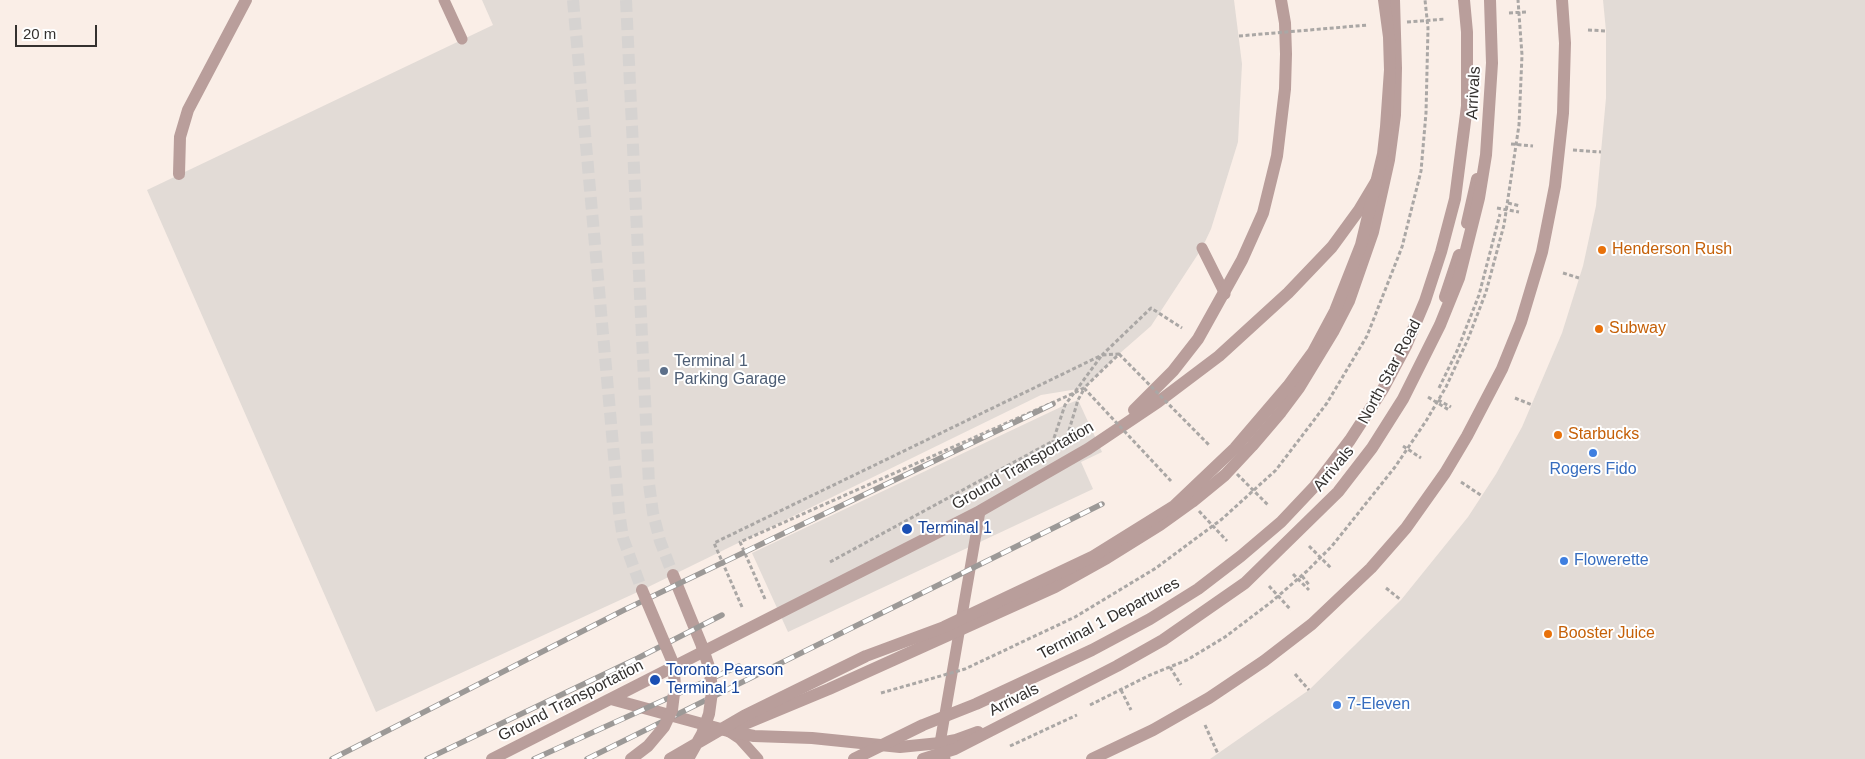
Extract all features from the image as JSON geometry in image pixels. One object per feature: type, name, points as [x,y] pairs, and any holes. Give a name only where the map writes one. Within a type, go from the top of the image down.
[{"type":"street","points":[[179,174],[180,137],[188,110],[246,0]]},
{"type":"street","points":[[1088,449],[1150,396],[1198,339],[1242,260],[1263,214],[1277,156],[1286,89],[1285,23],[1281,0]]},
{"type":"street","points":[[670,759],[744,716],[866,656],[952,623],[1092,557],[1174,506],[1241,442],[1288,386],[1313,352],[1335,311],[1366,231],[1383,154],[1386,128],[1390,70],[1389,37],[1384,0]]},
{"type":"street","name":"Ground Transportation","points":[[728,731],[829,689],[961,630],[1055,586],[1107,558],[1160,526],[1192,502],[1252,446],[1281,412],[1304,380],[1333,332],[1349,301],[1373,232],[1389,160],[1395,115],[1394,0]]},
{"type":"street","name":"Terminal 1 Departures","points":[[854,759],[923,725],[976,704],[1092,650],[1150,619],[1198,589],[1241,556],[1281,522],[1314,486],[1350,440],[1388,381],[1426,301],[1442,252],[1455,199],[1467,106],[1468,50],[1464,0]]},
{"type":"street","name":"North Star Road","points":[[611,698],[728,731],[754,736],[804,738],[879,746],[940,743],[970,736],[1128,656],[1214,601],[1244,578],[1311,515],[1342,479],[1373,438],[1398,399],[1430,335],[1443,304],[1459,253],[1475,188],[1487,102],[1489,53],[1488,0]]},
{"type":"street","name":"Arrivals","points":[[923,759],[955,749],[1117,666],[1163,640],[1225,598],[1245,583],[1333,498],[1372,448],[1403,399],[1440,325],[1462,269],[1480,198],[1486,155],[1492,63],[1488,0]]},
{"type":"street","points":[[1092,759],[1160,726],[1210,698],[1264,661],[1312,624],[1371,568],[1406,528],[1440,482],[1468,436],[1502,369],[1521,322],[1542,252],[1555,186],[1563,113],[1565,43],[1562,0]]},
{"type":"street","name":"Ground Transportation","points":[[492,759],[980,511],[1088,449],[1158,402],[1219,356],[1288,292],[1332,247],[1359,210],[1389,160]]},
{"type":"street","points":[[673,575],[710,670],[712,692],[709,714],[702,734],[688,759]]},
{"type":"street","points":[[631,759],[648,746],[664,727],[672,710],[675,685],[673,663],[642,590]]},
{"type":"lane","points":[[444,0],[462,39]]},
{"type":"lane","points":[[1202,248],[1224,294]]},
{"type":"lane","points":[[945,759],[940,743],[980,511]]},
{"type":"lane","points":[[661,759],[728,731],[745,744],[758,759]]},
{"type":"lane","points":[[915,759],[940,743]]},
{"type":"path","points":[[1588,30],[1606,30]]},
{"type":"path","points":[[1511,144],[1533,146]]},
{"type":"path","points":[[1573,150],[1601,152]]},
{"type":"path","points":[[1508,203],[1520,206]]},
{"type":"path","points":[[1496,208],[1519,212]]},
{"type":"path","points":[[1563,273],[1579,278]]},
{"type":"path","points":[[826,564],[1053,441],[1065,405],[1102,355],[1151,308],[1198,339]]},
{"type":"path","points":[[742,607],[714,543],[1102,355],[1119,354],[1084,388],[1074,393],[740,542],[765,597]]},
{"type":"path","points":[[1066,438],[1078,400],[1084,388]]},
{"type":"path","points":[[1428,397],[1450,408],[1438,400]]},
{"type":"path","points":[[1515,398],[1532,405]]},
{"type":"path","points":[[1053,441],[1057,449]]},
{"type":"path","points":[[1403,446],[1421,458]]},
{"type":"path","points":[[1461,482],[1482,496]]},
{"type":"path","points":[[1293,574],[1309,588],[1302,576]]},
{"type":"path","points":[[1386,588],[1401,600]]},
{"type":"path","points":[[1170,667],[1181,685]]},
{"type":"path","points":[[1294,674],[1309,690]]},
{"type":"path","points":[[1120,690],[1131,710]]},
{"type":"path","points":[[1008,747],[1077,715]]},
{"type":"path","points":[[1204,725],[1218,754]]},
{"type":"shaded area","points":[[0,0],[1865,0],[1865,759],[0,759]]},
{"type":"building","name":"Terminal 1 Parking Garage","points":[[482,0],[1234,0],[1242,64],[1238,142],[1211,229],[1202,248],[1151,326],[1084,388],[1041,395],[642,590],[376,712],[147,190],[493,25]]},
{"type":"building","points":[[1603,0],[1865,0],[1865,759],[1210,759],[1309,690],[1401,600],[1468,517],[1496,474],[1522,427],[1562,333],[1583,266],[1596,206],[1606,98],[1606,31]]},
{"type":"building","points":[[1078,400],[1102,452],[1081,462],[1093,489],[788,632],[752,553]]},
{"type":"tunnel","points":[[573,0],[619,512],[623,538],[642,590]]},
{"type":"tunnel","points":[[626,0],[649,484],[653,513],[660,541],[673,575]]},
{"type":"railway","points":[[332,759],[624,610],[1053,404]]},
{"type":"railway","points":[[587,759],[1102,504]]},
{"type":"railway","points":[[427,759],[638,658],[722,615]]},
{"type":"railway","points":[[534,759],[739,666]]},
{"type":"place","name":"Henderson Rush","points":[[1602,250]]},
{"type":"place","name":"Subway","points":[[1599,329]]},
{"type":"place","name":"Terminal 1 Parking Garage","points":[[664,371]]},
{"type":"place","name":"Starbucks","points":[[1558,435]]},
{"type":"place","name":"Rogers Fido","points":[[1593,453]]},
{"type":"place","name":"Terminal 1","points":[[907,529]]},
{"type":"place","name":"Flowerette","points":[[1564,561]]},
{"type":"place","name":"Booster Juice","points":[[1548,634]]},
{"type":"place","name":"Toronto Pearson Terminal 1","points":[[655,680]]},
{"type":"place","name":"7-Eleven","points":[[1337,705]]}]
